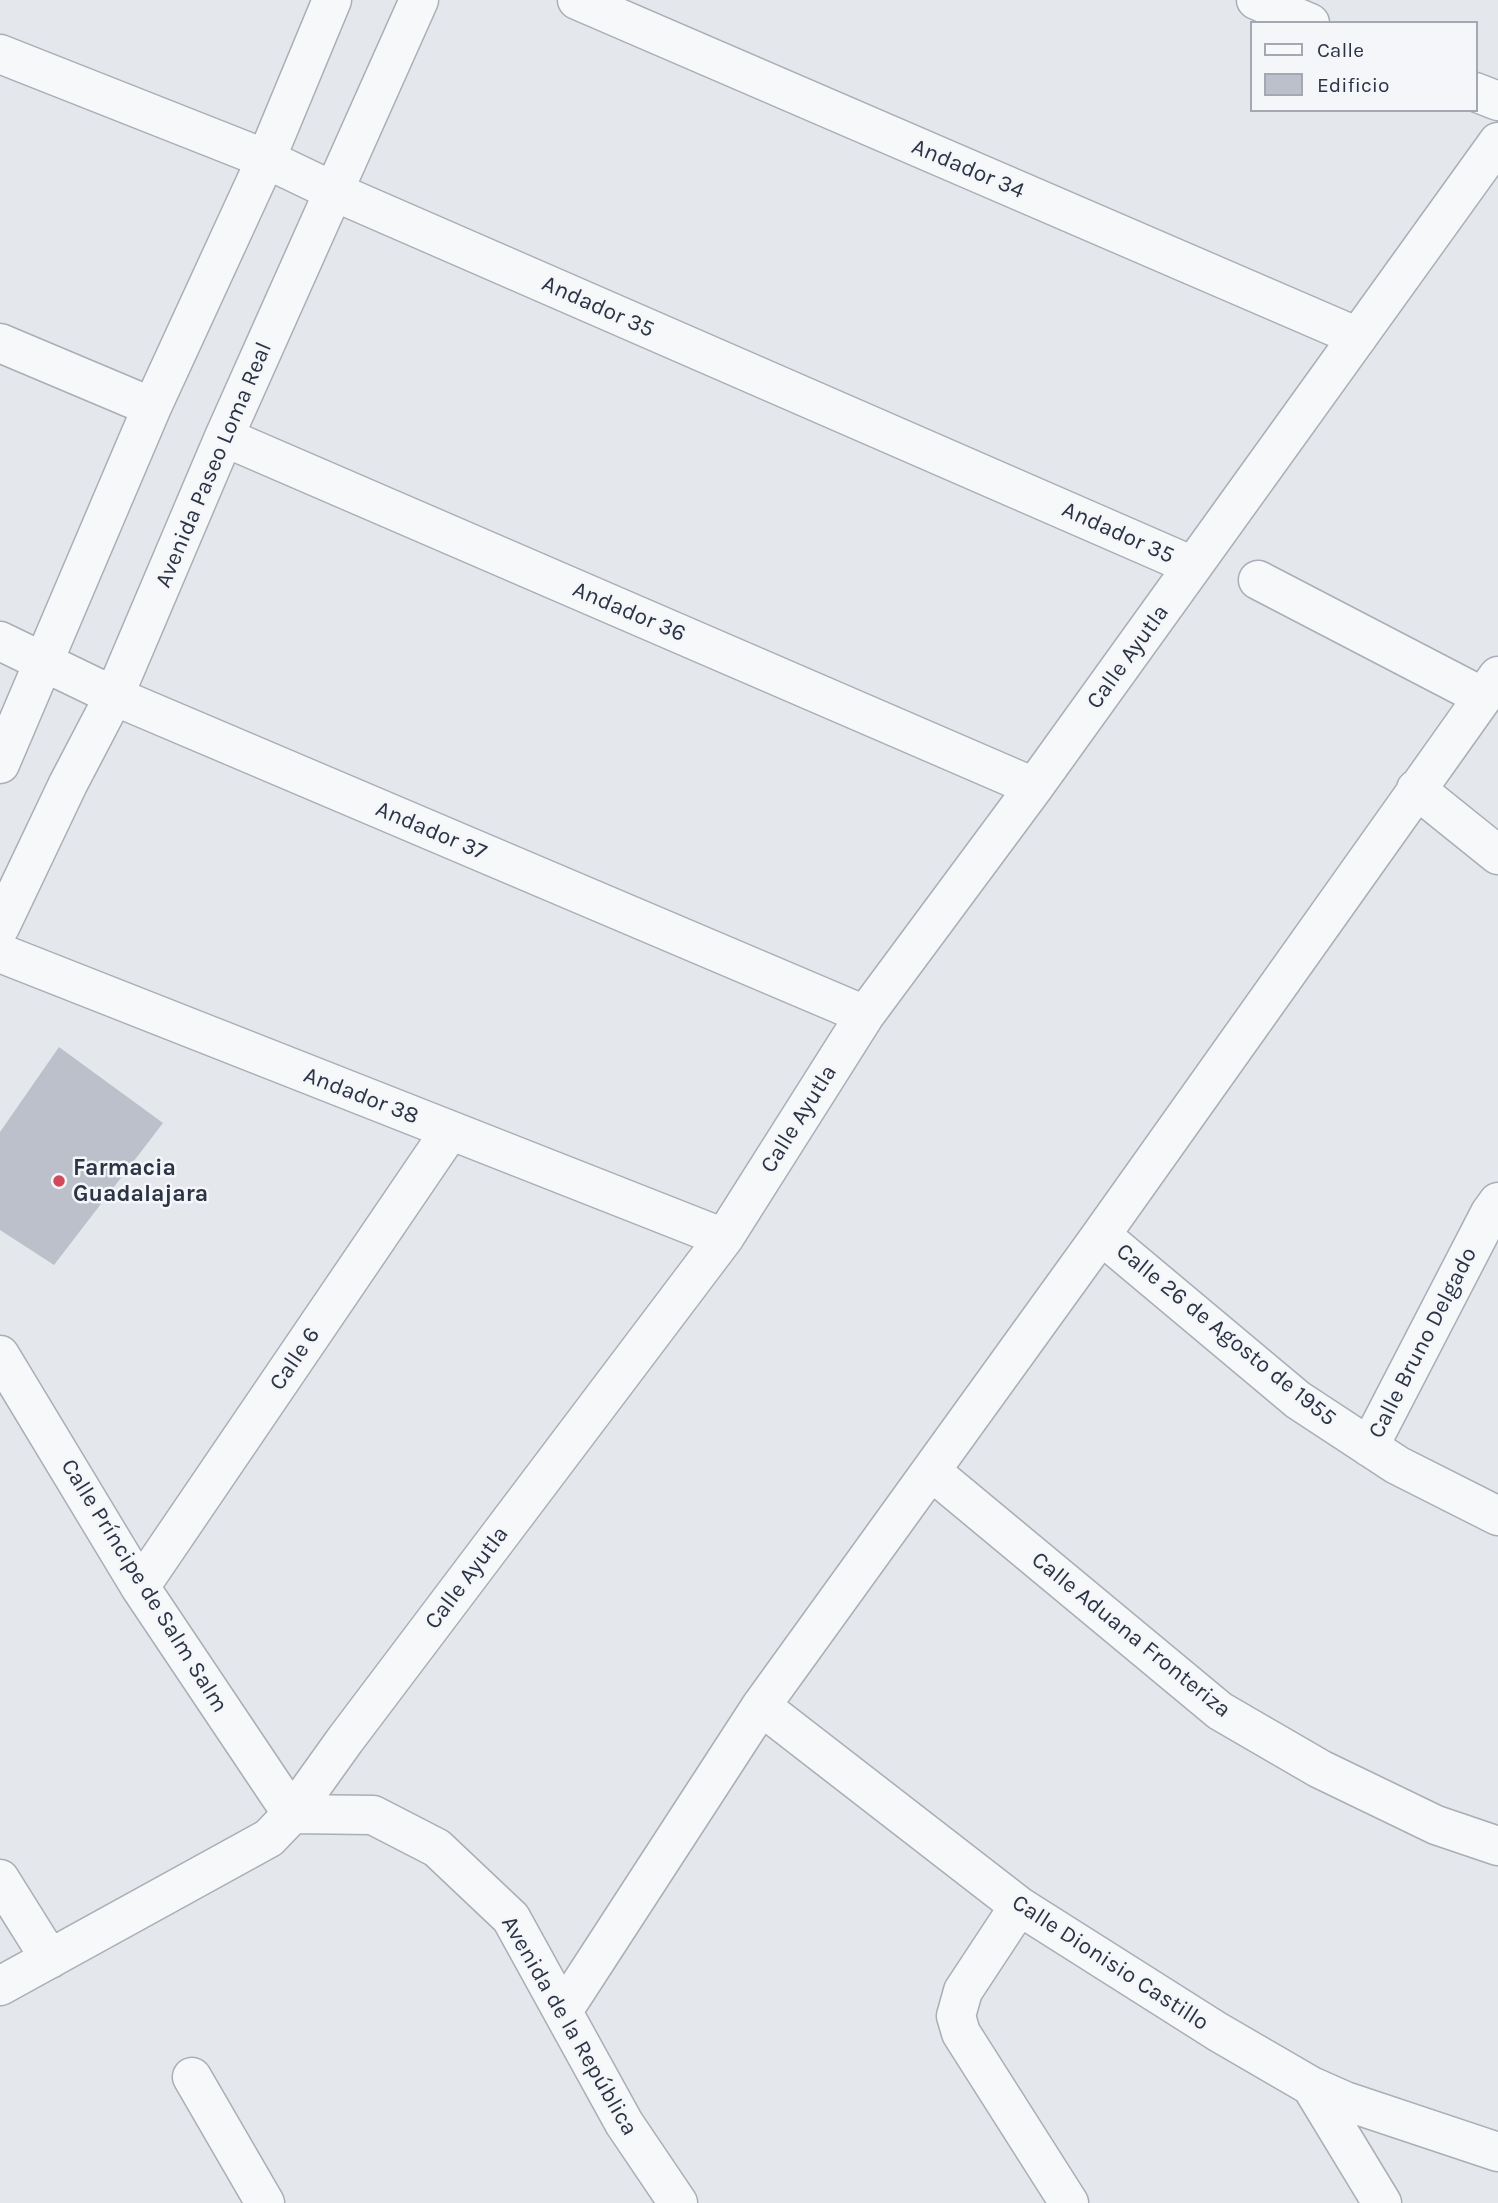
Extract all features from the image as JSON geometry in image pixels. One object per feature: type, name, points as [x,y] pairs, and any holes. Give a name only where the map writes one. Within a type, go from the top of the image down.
[{"type":"street","points":[[0,764],[152,407],[265,159],[332,0]]},
{"type":"street","name":"Avenida Paseo Loma Real","points":[[0,927],[68,784],[114,696],[224,438],[419,0]]},
{"type":"street","name":"Andador 34","points":[[577,0],[1358,337]]},
{"type":"street","points":[[1256,0],[1305,21]]},
{"type":"street","name":"Andador 35","points":[[0,54],[265,159],[335,192],[1193,566]]},
{"type":"street","points":[[1477,93],[1498,101]]},
{"type":"street","name":"Calle Ayutla","points":[[0,1986],[269,1838],[292,1814],[724,1238],[865,1015],[1034,787],[1498,142]]},
{"type":"street","points":[[0,343],[152,407]]},
{"type":"street","name":"Andador 36","points":[[224,438],[1034,787]]},
{"type":"street","points":[[564,2011],[761,1706],[1101,1235],[1490,687],[1258,580]]},
{"type":"street","name":"Andador 37","points":[[0,641],[114,696],[865,1015]]},
{"type":"street","points":[[1416,789],[1498,855]]},
{"type":"street","name":"Andador 38","points":[[0,953],[724,1238]]},
{"type":"street","name":"Calle 6","points":[[140,1587],[450,1131]]},
{"type":"street","name":"Calle Bruno Delgado","points":[[1369,1447],[1495,1210]]},
{"type":"street","name":"Calle 26 de Agosto de 1955","points":[[1101,1235],[1298,1400],[1397,1465],[1498,1516]]},
{"type":"street","name":"Calle Príncipe de Salm Salm","points":[[0,1355],[140,1587],[292,1814]]},
{"type":"street","name":"Calle Aduana Fronteriza","points":[[931,1471],[1220,1711],[1320,1769],[1436,1825],[1498,1846]]},
{"type":"street","name":"Calle Dionisio Castillo","points":[[761,1706],[1019,1906],[1140,1984],[1311,2086],[1345,2101],[1498,2152]]},
{"type":"street","name":"Avenida de la República","points":[[292,1814],[373,1815],[437,1848],[511,1918],[624,2123],[678,2203]]},
{"type":"street","points":[[0,1879],[50,1959]]},
{"type":"street","points":[[1019,1906],[963,1991],[956,2016],[961,2034],[1069,2203]]},
{"type":"street","points":[[192,2077],[265,2203]]},
{"type":"street","points":[[1311,2086],[1382,2203]]},
{"type":"building","name":"Farmacia Guadalajara","points":[[59,1047],[163,1123],[54,1265],[0,1230],[0,1132]]},
{"type":"place","name":"Farmacia Guadalajara","points":[[59,1181]]}]
